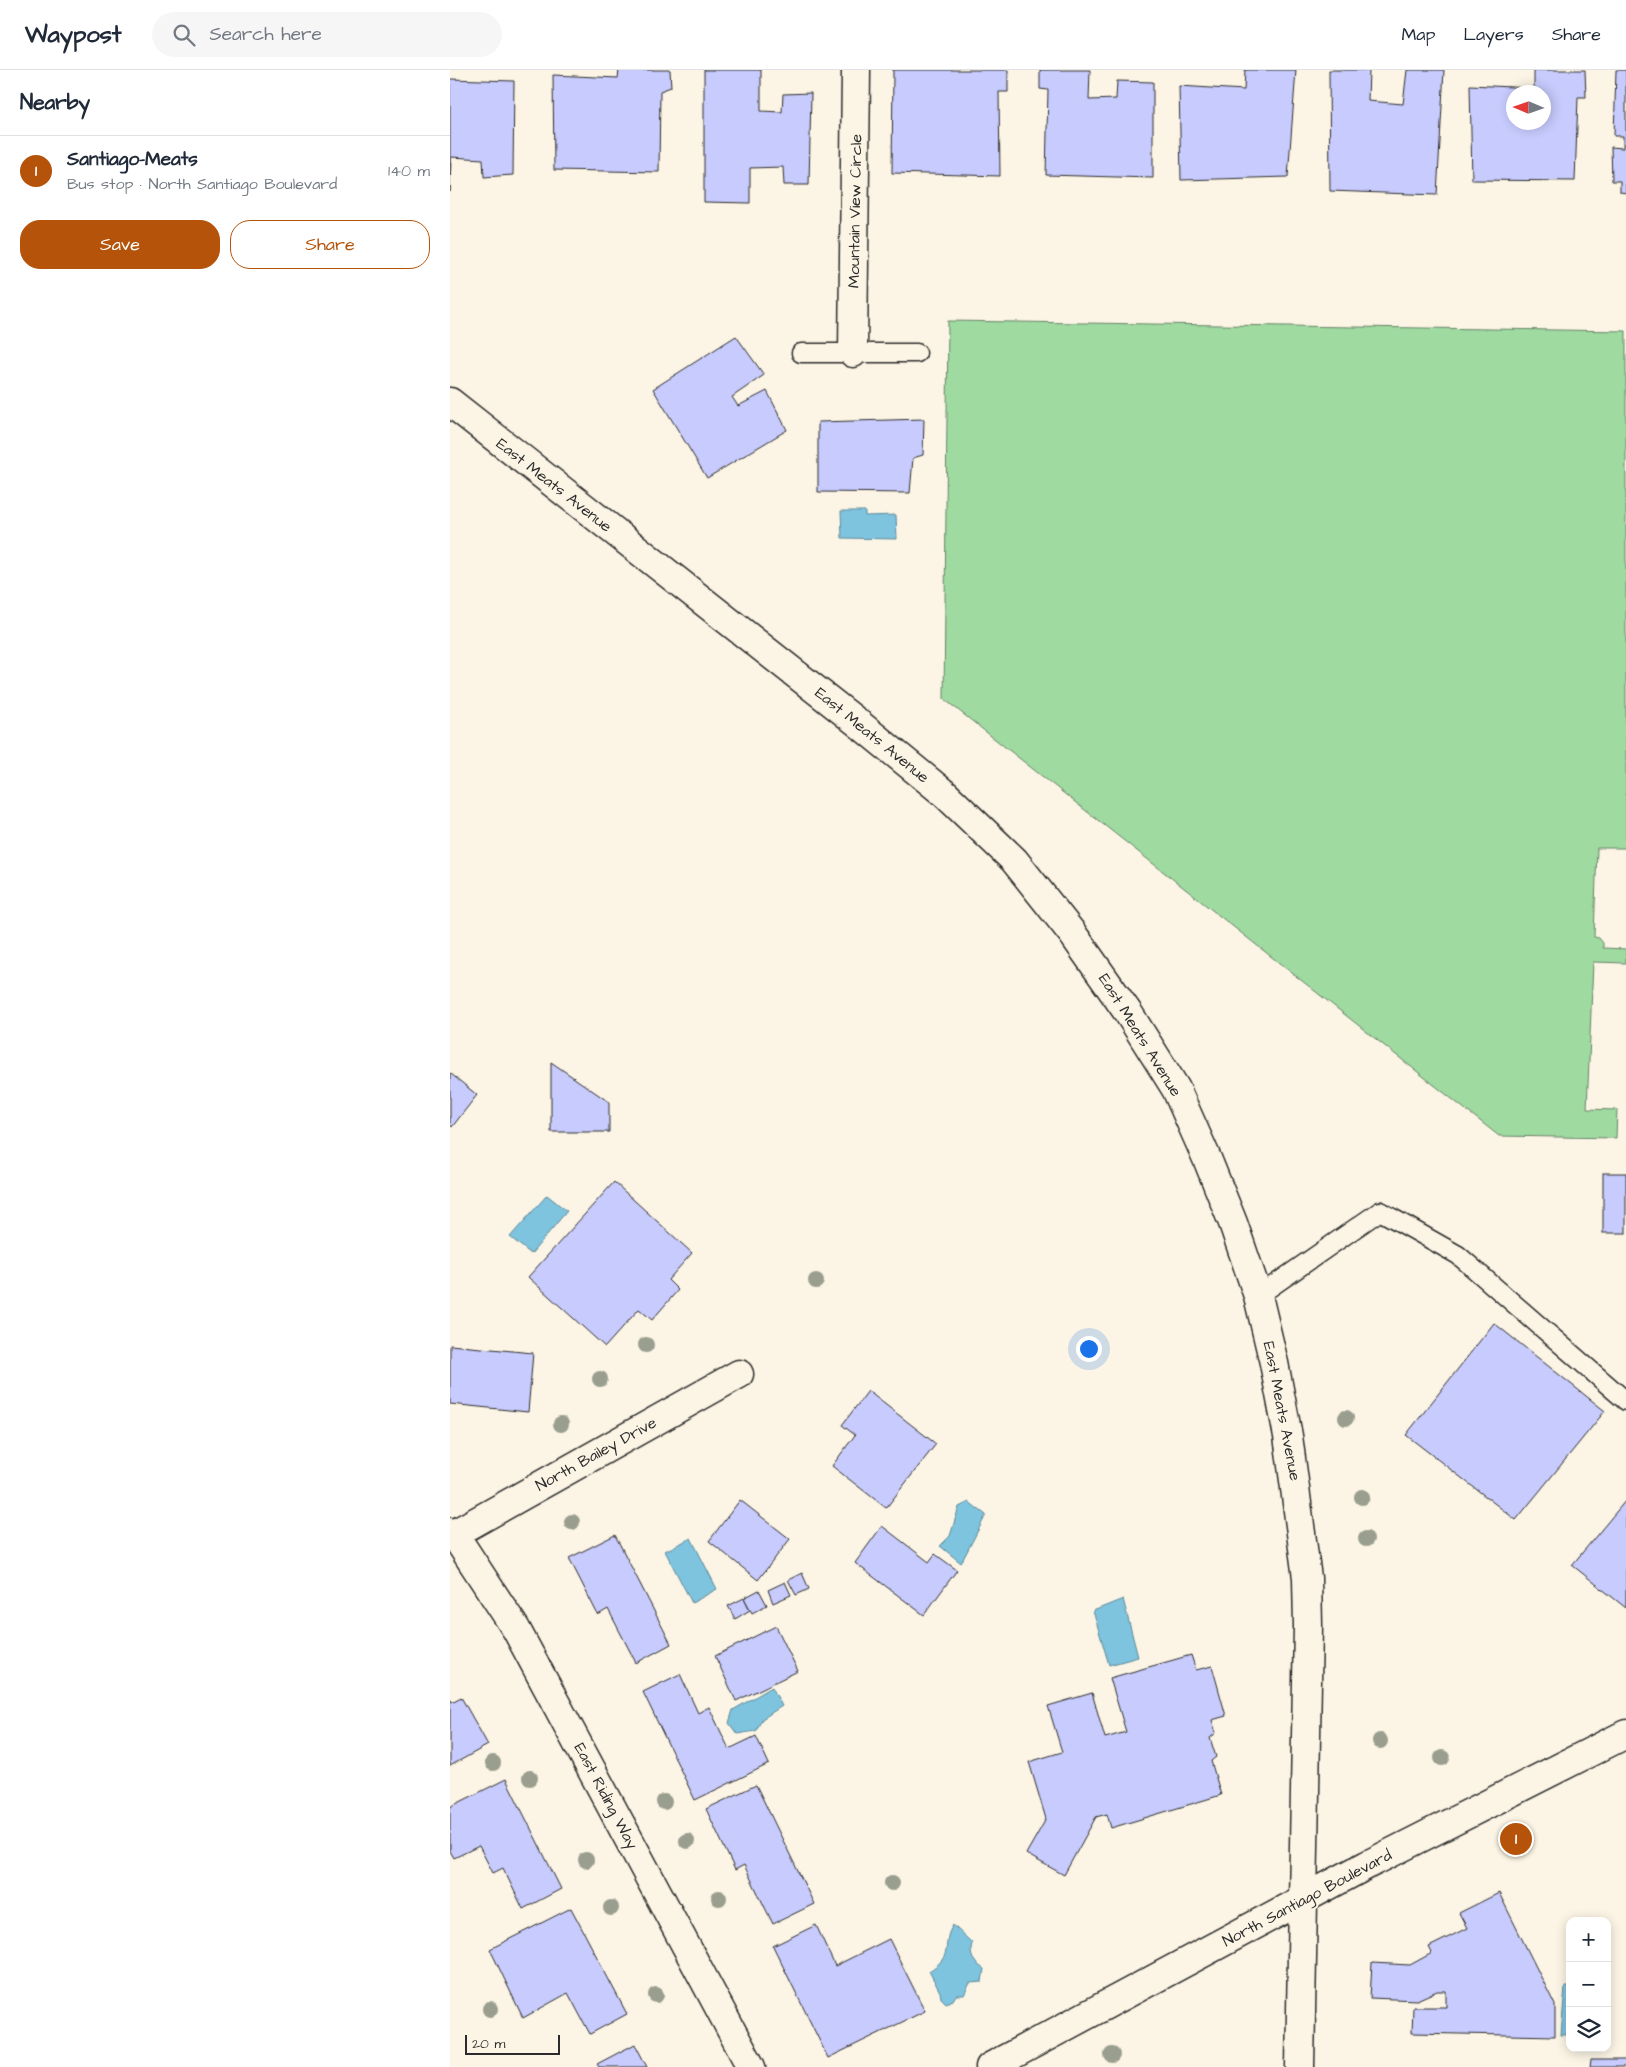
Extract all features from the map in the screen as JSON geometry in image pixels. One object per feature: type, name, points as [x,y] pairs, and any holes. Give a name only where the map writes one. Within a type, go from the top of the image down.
[{"type":"street","name":"Mountain View Circle","points":[[853,353],[856,70]]},
{"type":"street","name":"East Meats Avenue","points":[[450,402],[946,794],[1014,860],[1072,933],[1129,1014],[1176,1089],[1233,1223],[1258,1296],[1274,1363],[1288,1436],[1307,1578],[1307,1746],[1302,1900],[1300,2067]]},
{"type":"street","name":"North Bailey Drive","points":[[452,1533],[739,1374]]},
{"type":"street","name":"East Riding Way","points":[[452,1533],[516,1629],[751,2067]]},
{"type":"street","name":"North Santiago Boulevard","points":[[990,2067],[1302,1900],[1626,1734]]},
{"type":"lane","points":[[801,352],[917,353]]},
{"type":"lane","points":[[1258,1296],[1380,1211],[1458,1255],[1626,1402]]},
{"type":"green space","points":[[948,321],[1626,331],[1626,848],[1597,848],[1594,937],[1599,938],[1603,943],[1603,948],[1626,949],[1626,963],[1593,962],[1587,1109],[1617,1110],[1616,1138],[1499,1136],[944,699]]},
{"type":"water","points":[[841,511],[865,511],[865,516],[896,515],[897,539],[842,538]]},
{"type":"water","points":[[547,1195],[567,1211],[531,1254],[510,1237]]},
{"type":"water","points":[[969,1502],[986,1515],[961,1563],[940,1546],[950,1536],[959,1507]]},
{"type":"water","points":[[691,1538],[717,1589],[692,1603],[665,1551]]},
{"type":"water","points":[[1123,1599],[1138,1657],[1109,1665],[1093,1611]]},
{"type":"water","points":[[772,1687],[782,1706],[762,1719],[756,1731],[737,1734],[729,1723],[733,1710]]},
{"type":"water","points":[[953,1925],[972,1943],[971,1952],[973,1958],[984,1969],[982,1982],[970,1983],[964,1995],[956,1995],[953,2000],[946,2003],[941,1998],[940,1992],[929,1971],[937,1965],[945,1954],[949,1932]]},
{"type":"water","points":[[1565,1987],[1566,1987],[1566,2035],[1561,2035]]},
{"type":"building","points":[[619,70],[670,70],[671,87],[660,91],[659,172],[554,170],[553,75],[618,78]]},
{"type":"building","points":[[704,70],[761,70],[761,111],[782,112],[783,94],[811,93],[809,185],[784,185],[783,167],[750,168],[750,203],[704,202]]},
{"type":"building","points":[[893,70],[1008,70],[1008,92],[999,92],[1000,176],[892,173]]},
{"type":"building","points":[[1040,70],[1090,70],[1089,100],[1116,99],[1117,81],[1153,82],[1153,178],[1046,175],[1048,90],[1040,89]]},
{"type":"building","points":[[1245,70],[1296,70],[1288,177],[1181,180],[1179,86],[1244,90]]},
{"type":"building","points":[[1329,70],[1369,70],[1368,101],[1403,104],[1407,70],[1444,70],[1437,195],[1330,191]]},
{"type":"building","points":[[1534,70],[1585,70],[1586,97],[1578,97],[1575,181],[1472,180],[1470,85],[1506,87],[1506,130],[1551,130],[1551,85],[1534,85]]},
{"type":"building","points":[[1616,70],[1626,70],[1626,193],[1620,192],[1620,181],[1612,181],[1611,147],[1623,148],[1623,136],[1614,136]]},
{"type":"building","points":[[450,79],[514,81],[513,175],[484,177],[483,159],[451,157],[450,192]]},
{"type":"building","points":[[736,336],[764,375],[732,397],[738,406],[767,391],[787,430],[707,478],[653,389]]},
{"type":"building","points":[[924,419],[923,455],[913,458],[910,493],[818,492],[818,422]]},
{"type":"building","points":[[551,1062],[609,1102],[609,1132],[551,1132]]},
{"type":"building","points":[[450,1073],[477,1095],[452,1127],[450,1125]]},
{"type":"building","points":[[1603,1173],[1626,1173],[1626,1233],[1603,1233]]},
{"type":"building","points":[[614,1182],[692,1253],[668,1280],[678,1290],[652,1320],[639,1309],[605,1347],[528,1277]]},
{"type":"building","points":[[1494,1323],[1605,1411],[1516,1520],[1406,1435]]},
{"type":"building","points":[[450,1345],[533,1353],[528,1412],[450,1404]]},
{"type":"building","points":[[868,1391],[936,1444],[886,1508],[832,1466],[855,1435],[842,1425]]},
{"type":"building","points":[[740,1500],[790,1539],[758,1580],[709,1541]]},
{"type":"building","points":[[1626,1500],[1626,1608],[1572,1565]]},
{"type":"building","points":[[882,1526],[929,1562],[935,1554],[957,1570],[924,1615],[855,1563]]},
{"type":"building","points":[[615,1535],[671,1644],[636,1663],[608,1609],[598,1615],[569,1558]]},
{"type":"building","points":[[802,1573],[809,1589],[796,1595],[788,1580]]},
{"type":"building","points":[[785,1582],[791,1595],[773,1603],[768,1590]]},
{"type":"building","points":[[759,1590],[767,1605],[752,1613],[744,1598]]},
{"type":"building","points":[[744,1598],[750,1610],[735,1619],[728,1606]]},
{"type":"building","points":[[776,1626],[798,1671],[736,1701],[715,1656]]},
{"type":"building","points":[[1191,1655],[1196,1670],[1212,1666],[1226,1716],[1212,1720],[1216,1733],[1210,1738],[1216,1757],[1211,1761],[1221,1795],[1111,1828],[1107,1814],[1096,1817],[1064,1875],[1026,1854],[1046,1819],[1029,1762],[1062,1752],[1048,1706],[1092,1693],[1105,1738],[1126,1732],[1110,1678]]},
{"type":"building","points":[[680,1674],[698,1713],[709,1707],[729,1749],[756,1736],[769,1764],[695,1800],[643,1692]]},
{"type":"building","points":[[461,1697],[488,1745],[450,1766],[450,1698],[452,1702]]},
{"type":"building","points":[[506,1779],[561,1889],[523,1909],[503,1868],[493,1873],[479,1846],[454,1858],[450,1851],[450,1807]]},
{"type":"building","points":[[756,1785],[814,1904],[773,1924],[744,1865],[735,1870],[706,1809]]},
{"type":"building","points":[[1499,1893],[1555,2005],[1555,2036],[1412,2033],[1413,2007],[1446,2007],[1446,1991],[1437,1991],[1417,2000],[1370,1998],[1372,1963],[1410,1965],[1432,1953],[1429,1947],[1467,1928],[1459,1913]]},
{"type":"building","points":[[571,1908],[627,2014],[590,2034],[568,1993],[523,2018],[490,1949]]},
{"type":"building","points":[[816,1925],[835,1966],[889,1939],[925,2011],[828,2058],[773,1946]]},
{"type":"building","points":[[635,2044],[647,2067],[599,2067],[597,2064]]},
{"type":"building","points":[[1591,2060],[1626,2060],[1626,2067],[1590,2067]]},
{"type":"place","name":"Santiago-Meats","points":[[1516,1839]]}]
